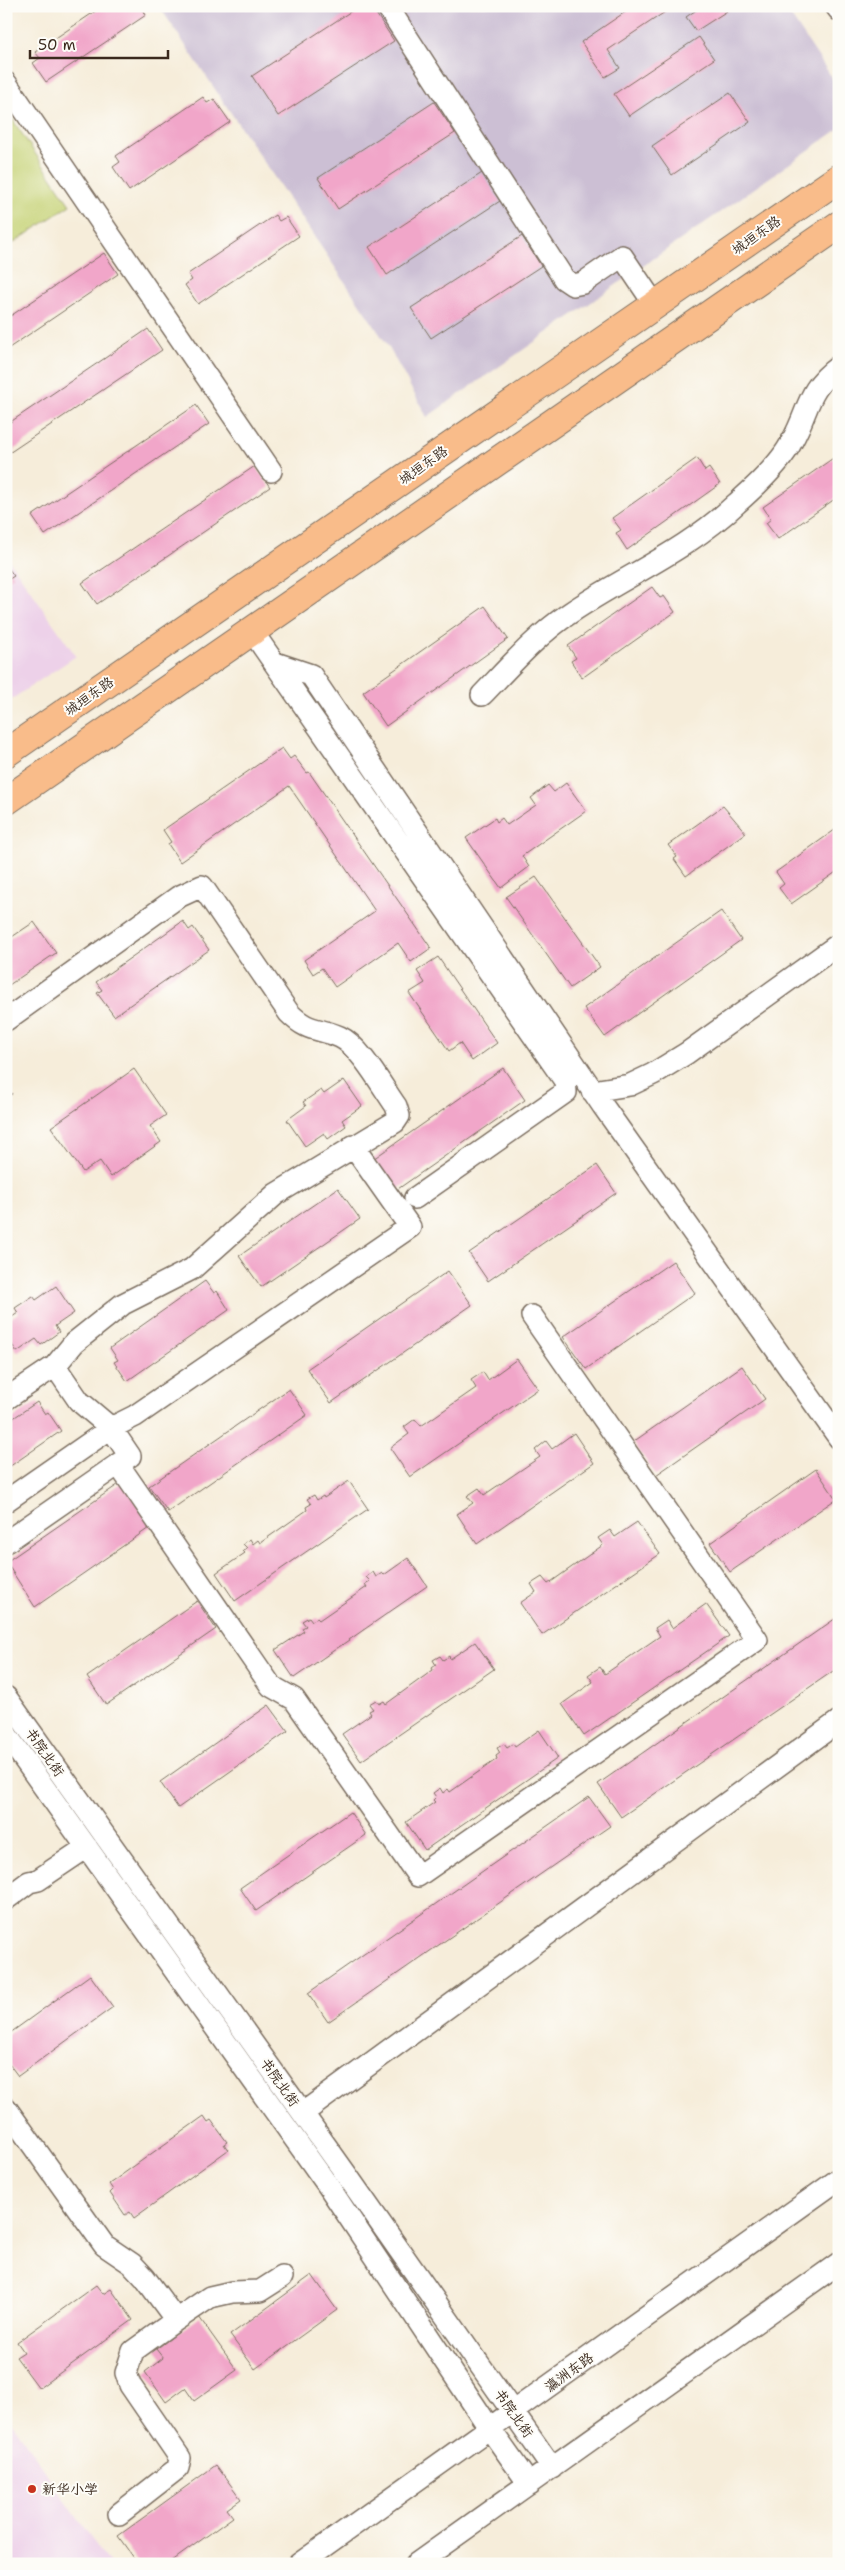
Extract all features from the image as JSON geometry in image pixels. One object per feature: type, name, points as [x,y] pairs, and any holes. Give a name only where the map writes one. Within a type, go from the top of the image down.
[{"type":"main road","name":"城垣东路","points":[[6,753],[839,178]]},
{"type":"main road","points":[[6,801],[839,225]]},
{"type":"street","points":[[387,6],[564,279],[573,285],[583,283],[622,256],[655,305]]},
{"type":"street","points":[[836,6],[839,10]]},
{"type":"street","points":[[6,83],[272,471]]},
{"type":"street","points":[[482,695],[545,631],[616,585],[683,547],[707,530],[740,501],[783,455],[792,442],[813,391],[824,376],[839,366]]},
{"type":"street","points":[[252,631],[565,1081],[566,1092],[415,1198]]},
{"type":"street","points":[[275,664],[311,675],[592,1091],[839,1438]]},
{"type":"street","points":[[6,1020],[178,897],[202,886],[289,1013],[300,1024],[309,1029],[341,1037],[356,1051],[396,1106],[398,1116],[395,1122],[276,1194],[192,1269],[123,1304],[74,1343],[55,1366],[6,1399]]},
{"type":"street","points":[[592,1091],[630,1086],[653,1074],[687,1053],[839,944]]},
{"type":"street","points":[[6,1501],[111,1428],[135,1416],[410,1227],[353,1146]]},
{"type":"street","points":[[118,1464],[271,1686],[294,1699],[418,1876],[757,1640],[532,1316]]},
{"type":"street","points":[[6,1542],[130,1456],[111,1428],[79,1401],[55,1366]]},
{"type":"street","name":"书院北街","points":[[6,1697],[303,2113],[552,2468]]},
{"type":"street","points":[[303,2113],[839,1721]]},
{"type":"street","name":"书院北街","points":[[6,1734],[329,2186],[490,2429],[529,2484]]},
{"type":"street","points":[[6,1900],[29,1882],[38,1880],[87,1847]]},
{"type":"street","points":[[6,2108],[104,2245],[132,2264],[145,2278],[176,2320]]},
{"type":"street","name":"瀛洲东路","points":[[299,2564],[839,2179]]},
{"type":"street","points":[[416,2564],[839,2264]]},
{"type":"street","points":[[119,2514],[178,2468],[180,2458],[130,2385],[126,2373],[133,2351],[210,2297],[232,2292],[260,2290],[282,2277]]},
{"type":"shaded area","points":[[159,6],[784,6],[839,88],[839,129],[427,417],[388,346]]},
{"type":"shaded area","points":[[6,556],[76,656],[6,703]]},
{"type":"shaded area","name":"新华小学","points":[[6,2414],[109,2564],[6,2564]]},
{"type":"green space","points":[[6,110],[70,205],[6,248]]},
{"type":"building","points":[[103,6],[141,6],[146,15],[46,82],[33,63],[40,58],[35,52]]},
{"type":"building","points":[[359,6],[371,6],[394,41],[278,116],[252,76]]},
{"type":"building","points":[[634,6],[674,6],[608,50],[620,68],[605,77],[581,42]]},
{"type":"building","points":[[702,6],[724,6],[727,11],[696,31],[686,17]]},
{"type":"building","points":[[699,37],[714,59],[629,116],[614,94]]},
{"type":"building","points":[[730,93],[750,122],[672,175],[652,146]]},
{"type":"building","points":[[203,97],[207,103],[214,99],[230,122],[129,191],[113,167],[120,162],[116,156]]},
{"type":"building","points":[[434,102],[455,133],[338,209],[318,178]]},
{"type":"building","points":[[482,173],[500,201],[387,275],[369,247]]},
{"type":"building","points":[[275,215],[279,221],[286,217],[299,236],[198,304],[185,285],[192,280],[188,274]]},
{"type":"building","points":[[522,236],[541,266],[431,338],[411,308]]},
{"type":"building","points":[[104,253],[118,274],[6,350],[6,319]]},
{"type":"building","points":[[148,329],[162,350],[6,455],[6,425]]},
{"type":"building","points":[[196,405],[209,424],[45,535],[32,516]]},
{"type":"building","points":[[839,454],[839,496],[778,539],[766,523],[771,519],[763,507]]},
{"type":"building","points":[[697,458],[705,471],[709,468],[720,484],[627,550],[616,533],[621,530],[612,518]]},
{"type":"building","points":[[255,466],[270,487],[97,604],[82,583]]},
{"type":"building","points":[[6,565],[14,576],[6,581]]},
{"type":"building","points":[[652,587],[660,598],[664,596],[675,612],[582,678],[571,661],[576,658],[568,646]]},
{"type":"building","points":[[485,606],[508,639],[386,726],[363,692]]},
{"type":"building","points":[[282,748],[290,759],[294,756],[307,773],[309,772],[431,948],[411,962],[398,943],[335,987],[322,968],[313,974],[304,960],[375,911],[289,786],[180,862],[168,844],[171,842],[163,830]]},
{"type":"building","points":[[566,783],[586,811],[522,856],[529,867],[501,888],[466,838],[495,818],[497,822],[502,818],[507,825],[536,805],[531,798],[548,785],[554,792]]},
{"type":"building","points":[[723,806],[746,833],[686,876],[674,859],[677,857],[668,845]]},
{"type":"building","points":[[839,827],[839,870],[791,904],[779,888],[784,884],[776,872]]},
{"type":"building","points":[[536,877],[600,967],[570,988],[506,897]]},
{"type":"building","points":[[721,911],[741,940],[605,1037],[584,1008]]},
{"type":"building","points":[[183,921],[189,930],[193,927],[209,950],[114,1016],[97,993],[102,990],[96,982]]},
{"type":"building","points":[[34,922],[56,953],[6,987],[6,941]]},
{"type":"building","points":[[438,957],[497,1043],[472,1061],[460,1043],[449,1051],[409,993],[425,983],[417,971]]},
{"type":"building","points":[[503,1068],[525,1100],[395,1191],[373,1159]]},
{"type":"building","points":[[134,1069],[166,1115],[150,1126],[161,1142],[111,1177],[100,1161],[83,1172],[51,1127]]},
{"type":"building","points":[[344,1080],[362,1106],[342,1120],[346,1126],[328,1139],[324,1133],[305,1146],[287,1120],[306,1106],[303,1102],[321,1090],[324,1094]]},
{"type":"building","points":[[6,1085],[12,1094],[6,1099]]},
{"type":"building","points":[[597,1165],[616,1193],[488,1281],[469,1253]]},
{"type":"building","points":[[338,1188],[360,1219],[261,1287],[239,1256]]},
{"type":"building","points":[[673,1261],[695,1293],[586,1369],[563,1337]]},
{"type":"building","points":[[448,1271],[472,1305],[331,1403],[307,1369]]},
{"type":"building","points":[[205,1281],[214,1293],[217,1291],[229,1310],[127,1381],[114,1362],[118,1360],[110,1348]]},
{"type":"building","points":[[56,1286],[74,1313],[55,1326],[59,1332],[41,1345],[36,1339],[17,1352],[6,1336],[6,1321],[18,1313],[15,1308],[33,1296],[36,1300]]},
{"type":"building","points":[[517,1359],[538,1389],[410,1477],[390,1448],[409,1434],[404,1427],[415,1419],[421,1426],[476,1388],[471,1380],[483,1372],[488,1380]]},
{"type":"building","points":[[742,1366],[765,1399],[656,1475],[633,1442]]},
{"type":"building","points":[[289,1389],[307,1415],[168,1512],[149,1486]]},
{"type":"building","points":[[37,1402],[45,1414],[48,1412],[61,1431],[6,1469],[6,1423]]},
{"type":"building","points":[[574,1433],[594,1463],[477,1544],[457,1514],[473,1503],[467,1496],[479,1488],[484,1495],[540,1457],[535,1450],[546,1441],[552,1449]]},
{"type":"building","points":[[816,1469],[836,1499],[730,1572],[710,1543]]},
{"type":"building","points":[[349,1481],[368,1509],[235,1601],[216,1573],[245,1553],[243,1551],[247,1548],[243,1544],[250,1539],[253,1544],[258,1540],[260,1543],[307,1510],[306,1507],[311,1504],[307,1499],[314,1495],[317,1500],[323,1496],[324,1498]]},
{"type":"building","points":[[122,1482],[152,1526],[35,1607],[6,1562]]},
{"type":"building","points":[[637,1522],[660,1554],[542,1635],[520,1603],[536,1592],[531,1584],[542,1577],[548,1584],[603,1545],[598,1538],[610,1530],[615,1537]]},
{"type":"building","points":[[408,1558],[427,1586],[294,1678],[275,1650],[304,1631],[302,1628],[306,1626],[302,1621],[309,1617],[312,1621],[317,1618],[319,1620],[367,1587],[365,1584],[370,1581],[366,1577],[373,1572],[376,1577],[382,1573],[384,1575]]},
{"type":"building","points":[[197,1601],[216,1629],[106,1705],[87,1677]]},
{"type":"building","points":[[706,1604],[729,1636],[584,1736],[562,1704],[593,1682],[588,1675],[600,1667],[605,1674],[660,1636],[655,1628],[667,1620],[672,1628]]},
{"type":"building","points":[[839,1616],[839,1667],[621,1817],[598,1784]]},
{"type":"building","points":[[475,1642],[494,1669],[361,1761],[342,1734],[371,1714],[369,1711],[373,1709],[369,1704],[376,1700],[379,1704],[384,1701],[386,1704],[433,1670],[432,1668],[436,1665],[433,1660],[440,1656],[443,1660],[449,1656],[450,1659]]},
{"type":"building","points":[[269,1705],[288,1731],[178,1808],[160,1782]]},
{"type":"building","points":[[539,1730],[558,1758],[425,1850],[406,1822],[435,1802],[433,1800],[436,1797],[433,1793],[440,1788],[443,1793],[448,1789],[450,1792],[497,1759],[496,1756],[500,1753],[497,1748],[504,1744],[507,1748],[513,1744],[515,1747]]},
{"type":"building","points":[[589,1797],[610,1826],[328,2022],[308,1993]]},
{"type":"building","points":[[350,1812],[366,1835],[256,1911],[240,1888]]},
{"type":"building","points":[[90,1975],[113,2007],[18,2076],[6,2060],[6,2036]]},
{"type":"building","points":[[204,2116],[208,2122],[211,2120],[227,2142],[224,2144],[228,2150],[134,2218],[130,2212],[125,2215],[110,2193],[113,2190],[109,2184]]},
{"type":"building","points":[[312,2275],[337,2310],[255,2369],[230,2335]]},
{"type":"building","points":[[96,2285],[103,2294],[111,2289],[133,2320],[39,2388],[16,2357],[24,2352],[17,2342]]},
{"type":"building","points":[[199,2317],[237,2370],[194,2401],[185,2388],[166,2402],[145,2372],[163,2358],[156,2349]]},
{"type":"building","points":[[216,2465],[241,2499],[227,2509],[233,2517],[168,2564],[159,2564],[156,2560],[151,2564],[138,2564],[118,2536]]},
{"type":"place","name":"新华小学","points":[[32,2489]]}]
